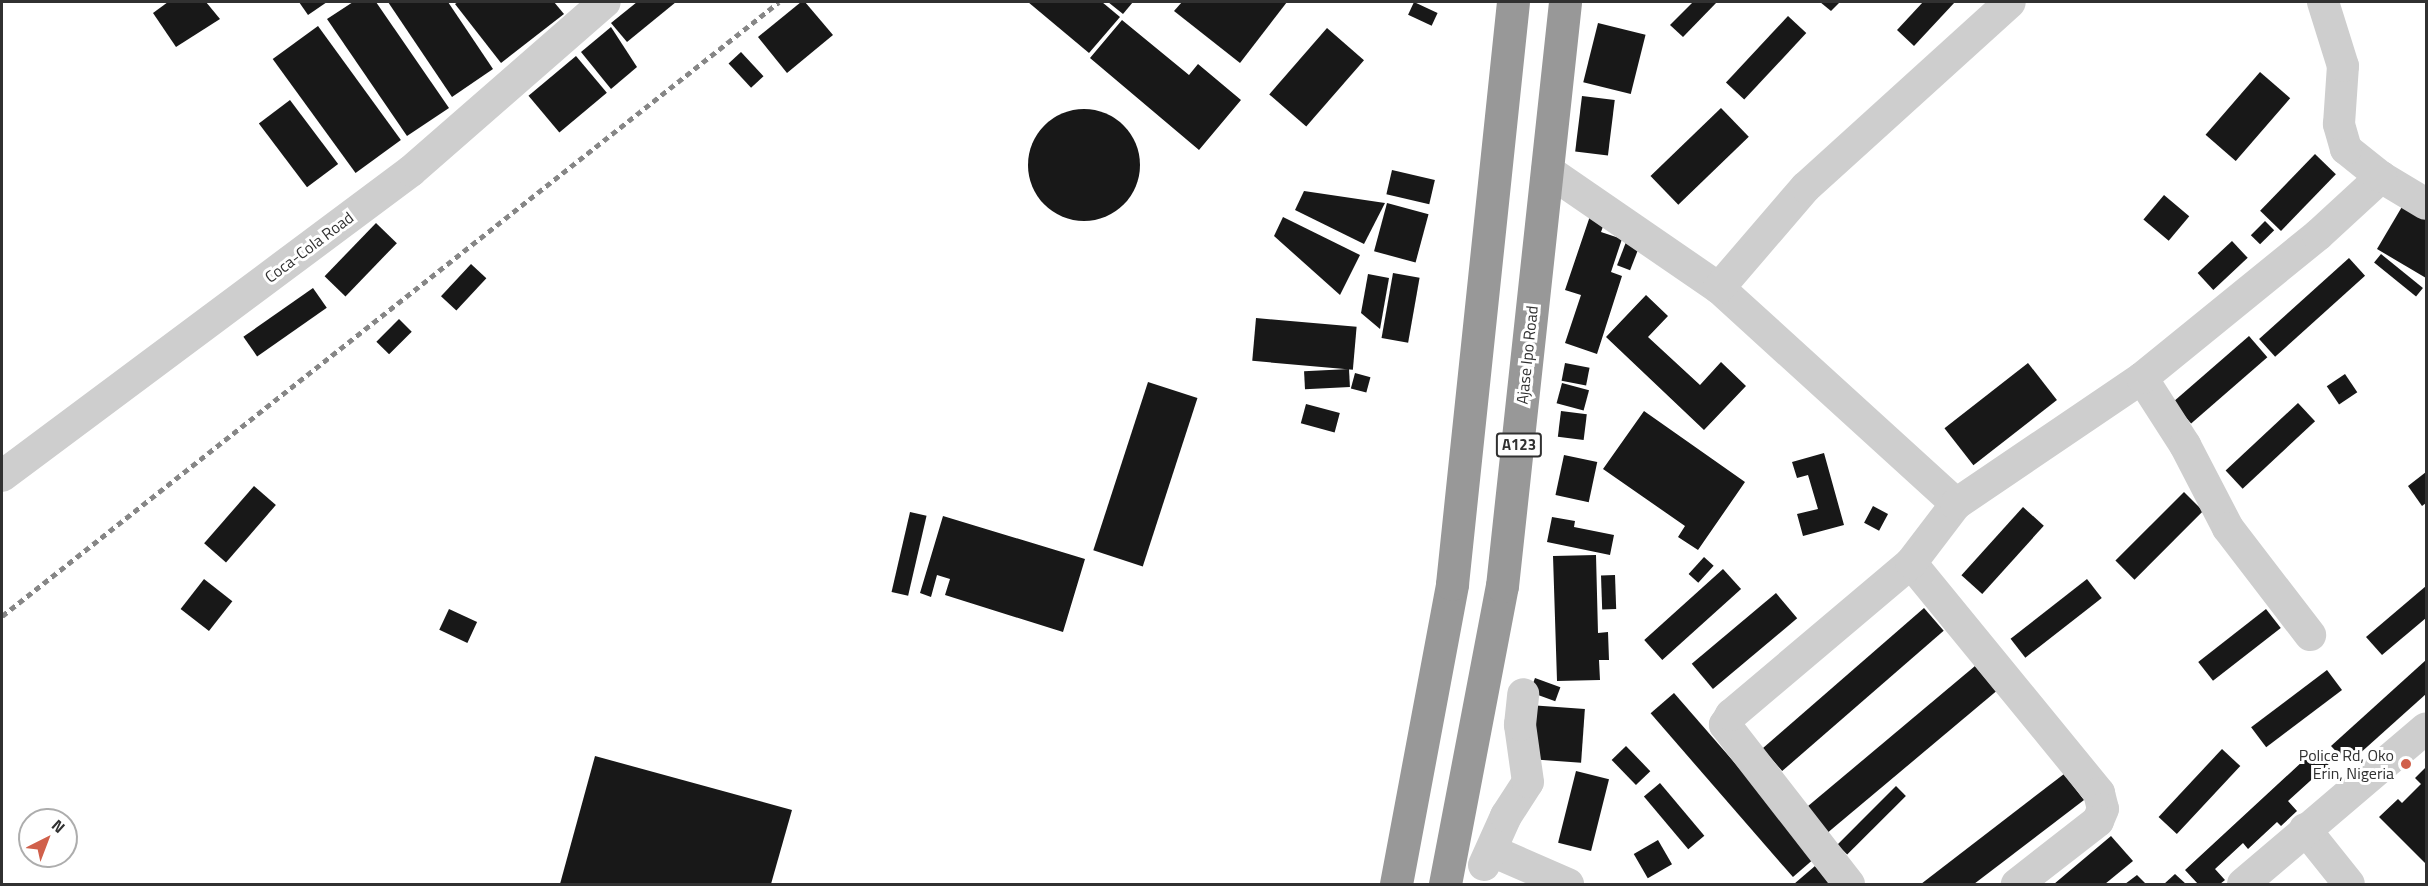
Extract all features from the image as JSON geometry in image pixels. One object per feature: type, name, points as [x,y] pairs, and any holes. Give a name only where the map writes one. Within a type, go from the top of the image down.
[{"type":"highway","points":[[1396,885],[1457,545],[1513,2]]},
{"type":"highway","name":"Ajase Ipo Road","points":[[1445,885],[1506,551],[1566,2]]},
{"type":"highway","points":[[1457,545],[1506,551]]},
{"type":"street","name":"Coca-Cola Road","points":[[2,476],[411,171],[604,2]]},
{"type":"street","points":[[1719,288],[1806,186],[2010,2]]},
{"type":"street","points":[[2323,2],[2343,66],[2339,124],[2346,149],[2381,177],[2427,204]]},
{"type":"street","points":[[1547,170],[1719,288],[1956,504]]},
{"type":"street","points":[[1849,885],[1725,725],[1731,715],[1911,563],[1956,504],[2142,378],[2318,235],[2381,177]]},
{"type":"street","points":[[2142,378],[2185,445],[2228,528],[2310,635]]},
{"type":"street","points":[[1911,563],[2099,793],[2103,809],[2098,821],[2017,885]]},
{"type":"street","points":[[1488,858],[1506,816],[1528,782],[1520,725],[1523,694]]},
{"type":"street","points":[[2243,885],[2305,829],[2427,728]]},
{"type":"street","points":[[2305,829],[2349,885]]},
{"type":"street","points":[[1451,852],[1488,858],[1568,885]]},
{"type":"street","points":[[1488,858],[1517,885]]},
{"type":"building","points":[[168,2],[206,2],[220,19],[176,47],[153,13]]},
{"type":"building","points":[[299,2],[327,2],[308,15]]},
{"type":"building","points":[[353,2],[376,2],[449,108],[407,136],[327,19]]},
{"type":"building","points":[[388,2],[448,2],[493,69],[452,97]]},
{"type":"building","points":[[458,2],[554,2],[564,14],[501,63],[455,4]]},
{"type":"building","points":[[637,2],[676,2],[627,42],[611,23]]},
{"type":"building","points":[[801,2],[805,2],[833,35],[787,73],[758,37]]},
{"type":"building","points":[[1028,2],[1102,2],[1120,17],[1089,53]]},
{"type":"building","points":[[1108,2],[1133,2],[1123,14]]},
{"type":"building","points":[[1182,2],[1287,2],[1240,63],[1174,11]]},
{"type":"building","points":[[1414,2],[1438,13],[1432,26],[1408,15]]},
{"type":"building","points":[[1693,2],[1717,2],[1683,37],[1670,25]]},
{"type":"building","points":[[1820,2],[1840,2],[1831,11]]},
{"type":"building","points":[[1923,2],[1955,2],[1914,46],[1897,30]]},
{"type":"building","points":[[1788,16],[1806,33],[1744,100],[1726,83]]},
{"type":"building","points":[[1122,20],[1189,75],[1198,64],[1241,100],[1199,150],[1090,58]]},
{"type":"building","points":[[1598,23],[1646,35],[1631,94],[1583,82]]},
{"type":"building","points":[[318,26],[401,140],[356,173],[273,59]]},
{"type":"building","points":[[611,27],[637,67],[611,89],[581,52]]},
{"type":"building","points":[[1327,28],[1364,60],[1306,127],[1269,94]]},
{"type":"building","points":[[741,52],[764,76],[751,88],[729,64]]},
{"type":"building","points":[[576,56],[607,93],[559,133],[529,96]]},
{"type":"building","points":[[2260,72],[2290,98],[2236,161],[2206,135]]},
{"type":"building","points":[[1582,96],[1615,100],[1608,156],[1575,152]]},
{"type":"building","points":[[290,100],[338,164],[307,187],[259,123]]},
{"type":"building","points":[[1721,108],[1749,137],[1678,205],[1651,176]]},
{"type":"building","points":[[1084,109],[1106,113],[1124,125],[1136,143],[1140,165],[1136,187],[1124,205],[1106,217],[1084,221],[1062,217],[1044,205],[1032,187],[1028,165],[1032,143],[1044,125],[1062,113]]},
{"type":"building","points":[[2315,154],[2336,174],[2281,231],[2260,211]]},
{"type":"building","points":[[1392,170],[1435,180],[1429,204],[1386,194]]},
{"type":"building","points":[[1304,191],[1385,203],[1364,244],[1295,210]]},
{"type":"building","points":[[2164,195],[2189,216],[2169,241],[2143,220]]},
{"type":"building","points":[[1387,203],[1429,214],[1416,262],[1374,251]]},
{"type":"building","points":[[2403,205],[2426,219],[2426,278],[2377,249]]},
{"type":"building","points":[[1590,216],[1605,221],[1601,232],[1622,239],[1611,272],[1622,276],[1597,354],[1565,343],[1581,295],[1565,290]]},
{"type":"building","points":[[1283,217],[1360,255],[1340,295],[1274,236]]},
{"type":"building","points":[[2265,221],[2274,230],[2260,244],[2251,235]]},
{"type":"building","points":[[376,223],[397,243],[345,296],[325,276]]},
{"type":"building","points":[[2232,241],[2248,258],[2213,290],[2198,273]]},
{"type":"building","points":[[1626,242],[1639,247],[1630,270],[1617,265]]},
{"type":"building","points":[[2381,254],[2423,288],[2416,297],[2374,263]]},
{"type":"building","points":[[2349,258],[2365,276],[2275,357],[2259,339]]},
{"type":"building","points":[[471,264],[486,278],[456,311],[441,296]]},
{"type":"building","points":[[1393,273],[1420,278],[1408,343],[1382,338]]},
{"type":"building","points":[[1368,274],[1389,278],[1380,329],[1361,313]]},
{"type":"building","points":[[313,288],[327,308],[257,356],[243,337]]},
{"type":"building","points":[[1646,295],[1668,316],[1648,337],[1700,385],[1721,362],[1746,386],[1704,430],[1606,337]]},
{"type":"building","points":[[1256,318],[1357,327],[1353,370],[1252,361]]},
{"type":"building","points":[[399,319],[412,332],[389,354],[376,342]]},
{"type":"building","points":[[2249,336],[2267,357],[2191,423],[2173,402]]},
{"type":"building","points":[[1565,363],[1590,368],[1586,385],[1562,381]]},
{"type":"building","points":[[2028,363],[2057,400],[1973,465],[1944,428]]},
{"type":"building","points":[[1349,369],[1350,387],[1305,389],[1304,371]]},
{"type":"building","points":[[1355,373],[1370,377],[1366,393],[1351,388]]},
{"type":"building","points":[[2345,374],[2357,392],[2339,405],[2327,386]]},
{"type":"building","points":[[1148,382],[1197,398],[1143,566],[1093,550]]},
{"type":"building","points":[[1562,383],[1589,390],[1584,411],[1557,403]]},
{"type":"building","points":[[2298,403],[2315,421],[2243,489],[2226,471]]},
{"type":"building","points":[[1306,404],[1340,413],[1335,432],[1301,423]]},
{"type":"building","points":[[1561,411],[1587,414],[1584,440],[1558,437]]},
{"type":"building","points":[[1644,411],[1745,482],[1698,550],[1678,537],[1685,526],[1603,469]]},
{"type":"building","points":[[1824,453],[1844,525],[1803,536],[1797,514],[1818,509],[1808,475],[1797,478],[1792,462]]},
{"type":"building","points":[[1564,455],[1597,462],[1589,502],[1555,495]]},
{"type":"building","points":[[2426,472],[2426,503],[2422,506],[2408,486]]},
{"type":"building","points":[[254,486],[276,505],[226,562],[204,543]]},
{"type":"building","points":[[2184,492],[2203,511],[2135,580],[2115,561]]},
{"type":"building","points":[[1873,506],[1888,514],[1879,531],[1864,523]]},
{"type":"building","points":[[2023,507],[2044,526],[1982,594],[1961,575]]},
{"type":"building","points":[[910,512],[927,516],[908,596],[892,592]]},
{"type":"building","points":[[943,516],[1085,559],[1063,632],[945,595],[950,579],[937,575],[931,597],[920,593]]},
{"type":"building","points":[[1552,517],[1575,521],[1574,527],[1614,535],[1610,555],[1547,542]]},
{"type":"building","points":[[1596,555],[1598,633],[1608,632],[1609,660],[1599,660],[1600,680],[1557,681],[1553,556]]},
{"type":"building","points":[[1704,557],[1714,566],[1698,583],[1689,574]]},
{"type":"building","points":[[1723,569],[1741,589],[1662,660],[1644,640]]},
{"type":"building","points":[[1601,575],[1615,575],[1616,609],[1602,609]]},
{"type":"building","points":[[204,579],[232,601],[209,631],[181,609]]},
{"type":"building","points":[[2087,579],[2102,598],[2025,658],[2011,639]]},
{"type":"building","points":[[2426,586],[2426,618],[2382,655],[2366,637]]},
{"type":"building","points":[[1776,593],[1797,618],[1713,689],[1692,664]]},
{"type":"building","points":[[1924,608],[1944,631],[1782,771],[1762,748]]},
{"type":"building","points":[[449,609],[477,622],[467,643],[439,630]]},
{"type":"building","points":[[2266,609],[2281,628],[2213,681],[2198,662]]},
{"type":"building","points":[[2426,660],[2426,694],[2348,764],[2331,746]]},
{"type":"building","points":[[1975,666],[1996,691],[1827,833],[1806,808]]},
{"type":"building","points":[[2327,670],[2342,690],[2266,747],[2251,727]]},
{"type":"building","points":[[1535,678],[1560,687],[1555,701],[1530,692]]},
{"type":"building","points":[[1674,693],[1816,857],[1793,877],[1651,713]]},
{"type":"building","points":[[1529,705],[1585,709],[1581,763],[1525,759]]},
{"type":"building","points":[[1626,746],[1650,771],[1636,785],[1612,760]]},
{"type":"building","points":[[2317,748],[2331,762],[2288,801],[2297,811],[2281,826],[2277,822],[2248,849],[2243,843],[2215,869],[2225,880],[2220,884],[2198,884],[2185,870]]},
{"type":"building","points":[[2222,749],[2240,766],[2177,834],[2159,817]]},
{"type":"building","points":[[595,756],[792,810],[771,884],[560,884]]},
{"type":"building","points":[[2426,767],[2426,864],[2379,817],[2398,799],[2402,803],[2421,784],[2415,778]]},
{"type":"building","points":[[1576,771],[1609,779],[1591,851],[1558,843]]},
{"type":"building","points":[[2064,774],[2084,800],[1974,884],[1921,884]]},
{"type":"building","points":[[1660,783],[1704,836],[1688,849],[1644,796]]},
{"type":"building","points":[[1896,786],[1906,796],[1847,855],[1837,845]]},
{"type":"building","points":[[2111,836],[2133,861],[2105,884],[2054,884]]},
{"type":"building","points":[[1658,840],[1672,864],[1648,878],[1634,854]]},
{"type":"building","points":[[1815,866],[1830,884],[1794,884]]},
{"type":"building","points":[[2175,874],[2186,884],[2164,884]]},
{"type":"building","points":[[2137,875],[2146,884],[2125,884]]},
{"type":"railway","points":[[2,616],[779,2]]},
{"type":"place","name":"Police Rd, Oko Erin, Nigeria","points":[[2406,764]]}]
